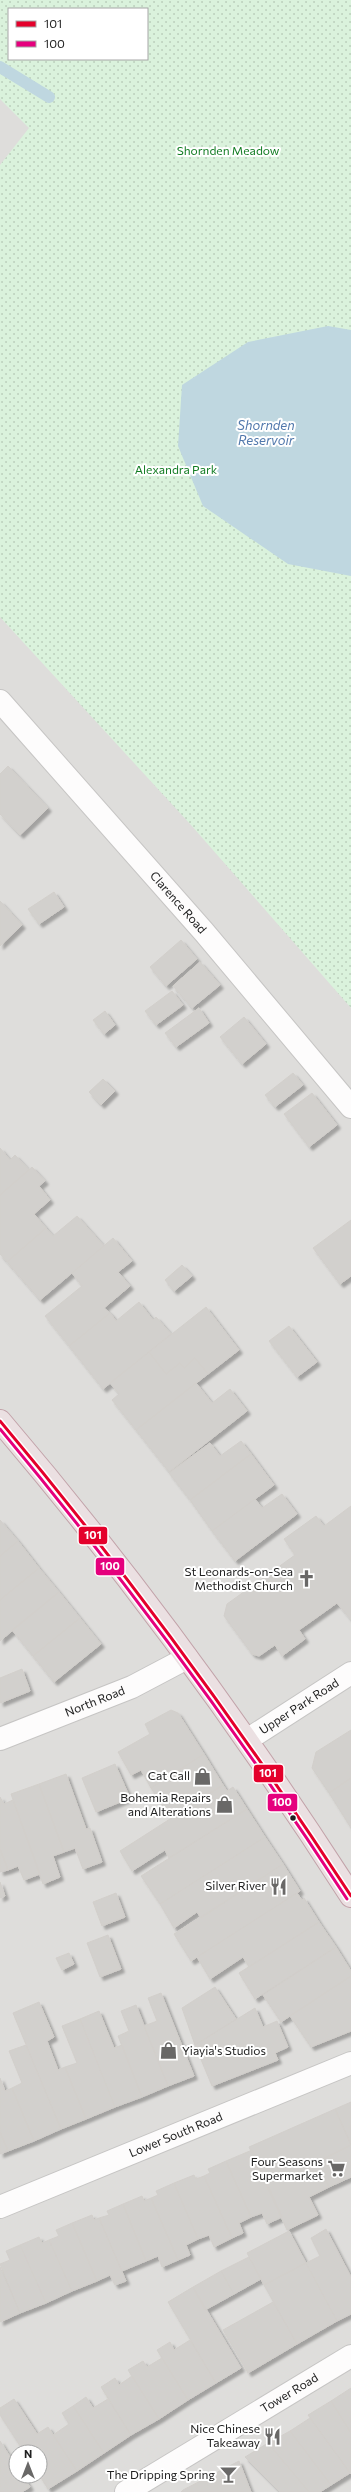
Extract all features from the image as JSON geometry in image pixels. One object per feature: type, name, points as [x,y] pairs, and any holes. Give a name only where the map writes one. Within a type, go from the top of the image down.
[{"type":"highway","points":[[0,1421],[77,1514],[188,1658],[247,1740],[351,1896]]},
{"type":"street","name":"Clarence Road","points":[[0,701],[204,932],[351,1107]]},
{"type":"street","name":"North Road","points":[[0,1738],[132,1687],[188,1658]]},
{"type":"street","name":"Upper Park Road","points":[[247,1740],[351,1673]]},
{"type":"street","name":"Lower South Road","points":[[0,2207],[351,2063]]},
{"type":"street","name":"Tower Road","points":[[126,2492],[351,2356]]},
{"type":"shaded area","points":[[0,0],[351,0],[351,2492],[0,2492]]},
{"type":"green space","name":"Alexandra Park","points":[[0,0],[351,0],[351,1008],[191,825],[0,617],[0,165],[29,128],[0,99]]},
{"type":"water","name":"Shornden Reservoir","points":[[328,326],[351,330],[351,576],[288,564],[203,506],[178,446],[182,385],[248,342]]},
{"type":"building","points":[[8,766],[48,808],[20,835],[0,814],[0,774]]},
{"type":"building","points":[[54,892],[64,907],[39,924],[28,909]]},
{"type":"building","points":[[0,901],[22,925],[0,946]]},
{"type":"building","points":[[181,940],[197,959],[166,986],[150,967]]},
{"type":"building","points":[[200,962],[220,985],[192,1008],[173,986]]},
{"type":"building","points":[[172,991],[183,1005],[156,1025],[145,1011]]},
{"type":"building","points":[[199,1008],[209,1023],[176,1047],[165,1033]]},
{"type":"building","points":[[105,1011],[115,1025],[104,1034],[93,1020]]},
{"type":"building","points":[[244,1017],[266,1044],[242,1064],[220,1037]]},
{"type":"building","points":[[293,1073],[303,1085],[275,1107],[265,1095]]},
{"type":"building","points":[[103,1079],[115,1091],[101,1105],[89,1092]]},
{"type":"building","points":[[312,1093],[337,1125],[309,1147],[284,1114]]},
{"type":"building","points":[[0,1148],[10,1160],[15,1155],[29,1170],[0,1195]]},
{"type":"building","points":[[32,1167],[45,1181],[39,1186],[50,1200],[34,1214],[46,1228],[7,1262],[0,1254],[0,1195]]},
{"type":"building","points":[[77,1216],[104,1246],[40,1300],[7,1262],[46,1228],[53,1236]]},
{"type":"building","points":[[351,1220],[351,1276],[340,1284],[313,1248]]},
{"type":"building","points":[[113,1238],[132,1261],[118,1272],[130,1286],[104,1308],[110,1313],[69,1346],[45,1316],[82,1286],[72,1273]]},
{"type":"building","points":[[182,1265],[192,1276],[174,1291],[165,1280]]},
{"type":"building","points":[[139,1302],[153,1320],[156,1317],[171,1334],[103,1389],[69,1346],[110,1313],[116,1321]]},
{"type":"building","points":[[206,1307],[239,1350],[208,1374],[195,1358],[184,1368],[180,1363],[166,1374],[149,1352]]},
{"type":"building","points":[[289,1326],[317,1362],[297,1377],[269,1341]]},
{"type":"building","points":[[149,1352],[166,1374],[180,1363],[184,1368],[195,1358],[208,1374],[136,1430],[112,1400],[119,1394],[110,1383]]},
{"type":"building","points":[[196,1383],[212,1403],[230,1389],[247,1411],[169,1472],[136,1430]]},
{"type":"building","points":[[241,1441],[251,1454],[190,1500],[169,1473],[210,1443],[220,1456]]},
{"type":"building","points":[[251,1454],[274,1485],[212,1531],[190,1500]]},
{"type":"building","points":[[282,1494],[297,1514],[235,1561],[212,1531],[255,1499],[262,1508]]},
{"type":"building","name":"St Leonards-on-Sea Methodist Church","points":[[351,1506],[351,1620],[337,1603],[299,1630],[305,1639],[282,1656],[275,1645],[259,1656],[252,1654],[224,1616],[227,1604],[295,1555],[284,1539],[316,1516],[324,1526]]},
{"type":"building","points":[[0,1520],[18,1541],[0,1556]]},
{"type":"building","points":[[18,1541],[39,1568],[0,1600],[0,1556]]},
{"type":"building","points":[[39,1568],[59,1592],[0,1641],[0,1600]]},
{"type":"building","points":[[59,1592],[80,1618],[33,1656],[12,1630]]},
{"type":"building","points":[[80,1618],[101,1644],[54,1682],[33,1656]]},
{"type":"building","points":[[22,1669],[30,1691],[0,1703],[0,1678]]},
{"type":"building","points":[[171,1710],[178,1713],[204,1754],[151,1788],[141,1770],[131,1775],[118,1752],[150,1734],[145,1724]]},
{"type":"building","points":[[351,1730],[351,1778],[329,1793],[312,1768],[316,1752]]},
{"type":"building","points":[[204,1754],[223,1785],[171,1818],[151,1788]]},
{"type":"building","points":[[115,1764],[130,1798],[96,1812],[82,1778]]},
{"type":"building","points":[[66,1774],[86,1829],[90,1828],[102,1862],[83,1869],[75,1848],[64,1852],[39,1784]]},
{"type":"building","points":[[351,1778],[351,1828],[329,1793]]},
{"type":"building","points":[[39,1784],[64,1852],[53,1856],[60,1877],[43,1884],[11,1794]]},
{"type":"building","points":[[223,1785],[227,1791],[233,1787],[247,1809],[169,1858],[165,1850],[132,1871],[120,1851]]},
{"type":"building","points":[[0,1797],[4,1804],[13,1800],[40,1874],[24,1880],[18,1866],[8,1870],[0,1849]]},
{"type":"building","points":[[247,1809],[265,1837],[160,1904],[141,1876]]},
{"type":"building","points":[[265,1837],[283,1864],[201,1918],[197,1912],[174,1928],[160,1904]]},
{"type":"building","points":[[0,1849],[8,1870],[0,1872]]},
{"type":"building","points":[[283,1864],[300,1891],[191,1961],[174,1934]]},
{"type":"building","points":[[0,1882],[5,1896],[0,1898]]},
{"type":"building","points":[[116,1893],[125,1917],[102,1926],[93,1902]]},
{"type":"building","points":[[297,1893],[302,1900],[304,1898],[319,1922],[249,1967],[243,1957],[210,1979],[197,1957]]},
{"type":"building","points":[[319,1922],[336,1947],[255,1999],[239,1973]]},
{"type":"building","points":[[108,1935],[121,1969],[100,1977],[87,1943]]},
{"type":"building","points":[[336,1947],[351,1971],[351,1976],[281,2022],[263,1995]]},
{"type":"building","points":[[69,1953],[74,1964],[62,1970],[56,1958]]},
{"type":"building","points":[[351,1976],[351,2031],[311,2047],[290,2016]]},
{"type":"building","points":[[215,1987],[236,2019],[195,2045],[182,2008]]},
{"type":"building","name":"Yiayia's Studios","points":[[161,1993],[194,2076],[168,2086],[144,2026],[157,2021],[148,1998]]},
{"type":"building","points":[[39,2002],[54,2037],[47,2041],[58,2070],[65,2067],[86,2119],[61,2129],[13,2013]]},
{"type":"building","points":[[136,2005],[168,2086],[142,2097],[118,2036],[129,2031],[121,2011]]},
{"type":"building","points":[[255,2008],[263,2027],[277,2021],[288,2047],[275,2053],[278,2060],[212,2086],[195,2045]]},
{"type":"building","points":[[99,2011],[114,2048],[122,2045],[142,2097],[115,2107],[80,2019]]},
{"type":"building","points":[[80,2019],[115,2107],[86,2119],[65,2067],[77,2063],[62,2026]]},
{"type":"building","points":[[26,2045],[61,2129],[34,2141],[12,2088],[22,2083],[9,2051]]},
{"type":"building","points":[[0,2078],[5,2091],[12,2088],[34,2141],[8,2151],[0,2132]]},
{"type":"building","points":[[351,2102],[351,2144],[335,2109]]},
{"type":"building","points":[[335,2109],[351,2145],[317,2162],[329,2187],[309,2197],[318,2215],[287,2230],[249,2147]]},
{"type":"building","points":[[0,2132],[8,2151],[0,2154]]},
{"type":"building","name":"Four Seasons Supermarket","points":[[351,2145],[351,2177],[329,2187],[317,2162]]},
{"type":"building","points":[[252,2150],[282,2217],[267,2224],[262,2213],[251,2217],[226,2161]]},
{"type":"building","points":[[226,2161],[251,2217],[239,2223],[243,2233],[232,2238],[204,2176],[210,2173],[208,2169]]},
{"type":"building","points":[[194,2175],[196,2179],[204,2176],[232,2238],[214,2247],[209,2235],[198,2239],[174,2183]]},
{"type":"building","points":[[174,2183],[198,2239],[186,2245],[190,2255],[178,2260],[151,2198],[158,2195],[156,2191]]},
{"type":"building","points":[[142,2196],[144,2201],[151,2198],[178,2260],[162,2267],[158,2256],[146,2261],[123,2204]]},
{"type":"building","points":[[123,2204],[146,2261],[122,2271],[99,2218],[109,2215],[107,2211]]},
{"type":"building","points":[[92,2215],[94,2220],[99,2218],[126,2281],[115,2285],[110,2275],[97,2281],[72,2223]]},
{"type":"building","points":[[72,2223],[97,2281],[72,2291],[49,2240],[59,2236],[56,2230]]},
{"type":"building","points":[[326,2229],[351,2277],[351,2314],[337,2321],[306,2263],[320,2256],[311,2238]]},
{"type":"building","points":[[289,2231],[306,2263],[264,2285],[247,2253]]},
{"type":"building","points":[[39,2237],[42,2243],[49,2240],[72,2291],[46,2303],[20,2245]]},
{"type":"building","points":[[20,2245],[46,2303],[20,2313],[0,2264],[10,2260],[6,2251]]},
{"type":"building","points":[[249,2257],[261,2279],[234,2294],[221,2271]]},
{"type":"building","points":[[306,2263],[337,2321],[297,2344],[264,2285]]},
{"type":"building","points":[[0,2267],[20,2313],[0,2322]]},
{"type":"building","points":[[221,2271],[234,2294],[205,2310],[193,2287]]},
{"type":"building","points":[[193,2287],[241,2368],[216,2383],[168,2302]]},
{"type":"building","points":[[273,2302],[297,2344],[248,2373],[223,2330]]},
{"type":"building","points":[[190,2340],[216,2383],[188,2400],[157,2350],[170,2342],[174,2350]]},
{"type":"building","points":[[162,2358],[188,2400],[159,2419],[128,2370],[143,2361],[147,2367]]},
{"type":"building","points":[[132,2376],[159,2419],[131,2435],[101,2387],[115,2378],[119,2385]]},
{"type":"building","points":[[351,2388],[351,2433],[331,2401]]},
{"type":"building","points":[[86,2397],[93,2408],[108,2399],[131,2435],[104,2453],[73,2406]]},
{"type":"building","points":[[14,2399],[37,2434],[48,2427],[77,2471],[48,2489],[45,2484],[48,2484],[48,2444],[19,2444],[0,2415],[0,2408]]},
{"type":"building","points":[[331,2401],[351,2433],[351,2474],[308,2415]]},
{"type":"building","points":[[73,2406],[104,2453],[77,2471],[53,2435],[69,2424],[62,2413]]},
{"type":"building","points":[[310,2418],[350,2473],[331,2485],[290,2431]]},
{"type":"building","points":[[290,2431],[331,2485],[320,2492],[309,2492],[268,2443]]},
{"type":"building","points":[[0,2441],[8,2454],[8,2484],[28,2484],[30,2487],[22,2492],[0,2492]]},
{"type":"building","points":[[268,2443],[309,2492],[280,2492],[245,2457]]},
{"type":"building","name":"The Dripping Spring","points":[[239,2461],[251,2492],[181,2492],[183,2490]]},
{"type":"waterway","points":[[0,67],[49,97]]},
{"type":"transit line","name":"101","points":[[0,1421],[93,1536],[183,1653],[268,1773],[351,1896]]},
{"type":"transit line","name":"100","points":[[0,1429],[137,1600],[265,1777],[347,1899]]},
{"type":"place","name":"St Leonards-on-Sea Methodist Church","points":[[306,1579]]},
{"type":"place","name":"Cat Call","points":[[203,1776]]},
{"type":"place","name":"Bohemia Repairs and Alterations","points":[[224,1805]]},
{"type":"place","name":"Silver River","points":[[279,1886]]},
{"type":"place","name":"Yiayia's Studios","points":[[169,2051]]},
{"type":"place","name":"Four Seasons Supermarket","points":[[336,2169]]},
{"type":"place","name":"Nice Chinese Takeaway","points":[[273,2436]]},
{"type":"place","name":"The Dripping Spring","points":[[228,2475]]},
{"type":"park label","name":"Shornden Meadow","points":[[228,151]]}]
